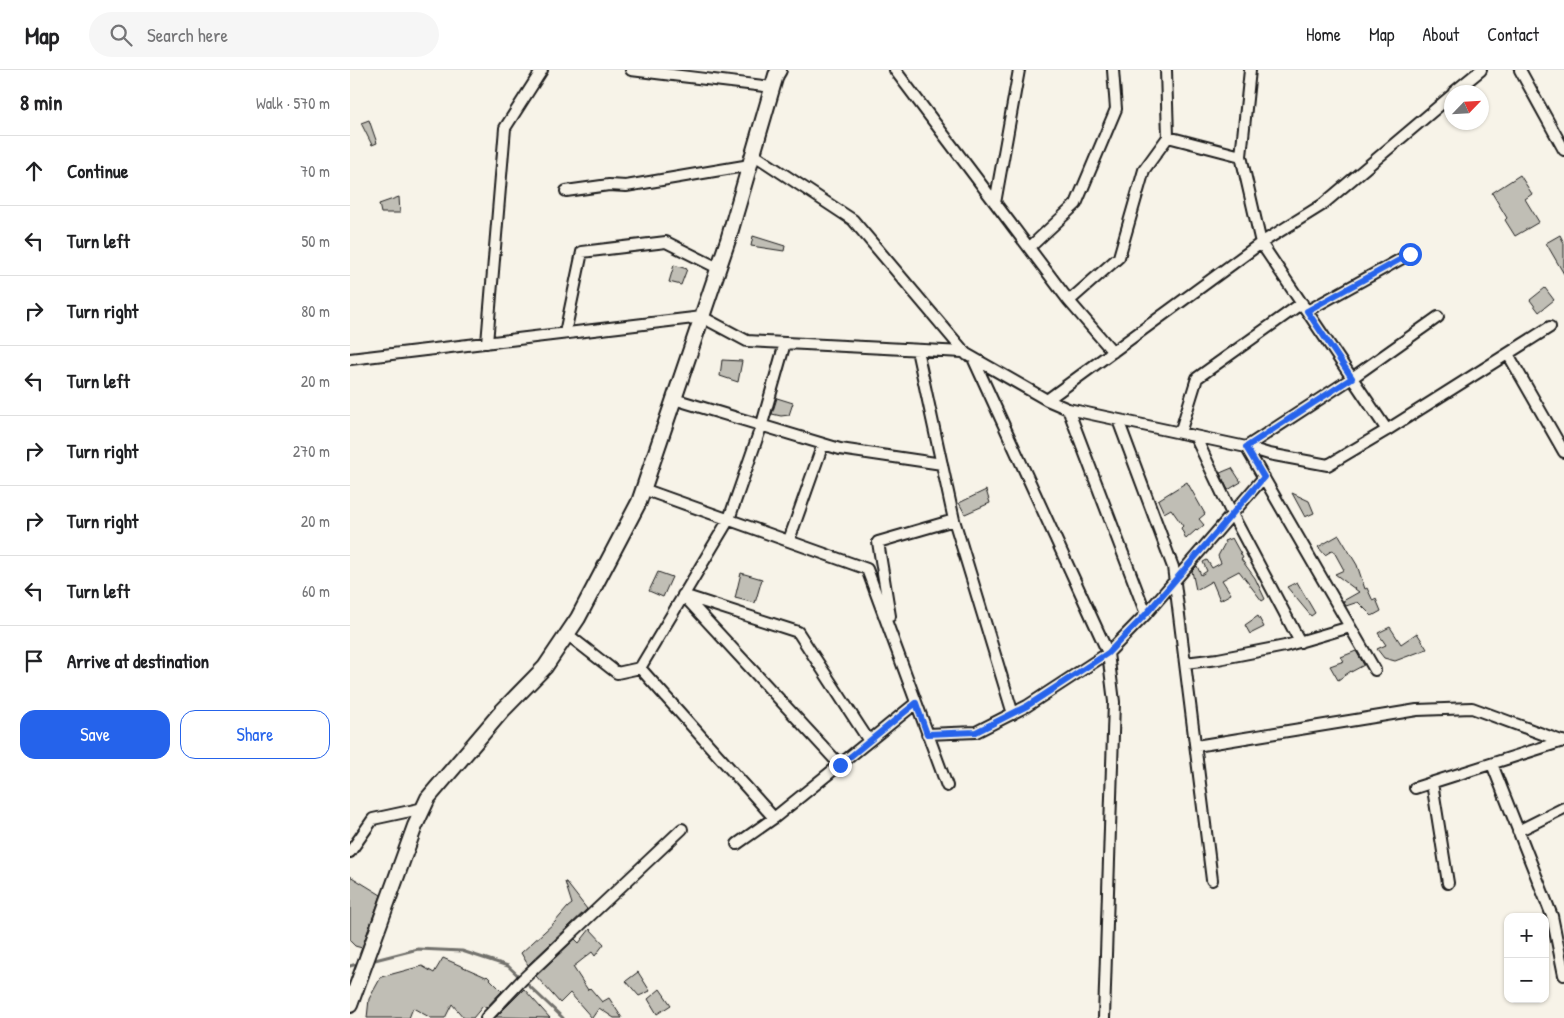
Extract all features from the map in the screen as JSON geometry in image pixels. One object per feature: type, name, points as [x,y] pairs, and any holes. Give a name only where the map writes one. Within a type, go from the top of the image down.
[{"type":"main road","points":[[350,1005],[415,826],[428,798],[502,712],[545,667],[582,610],[639,502],[718,268],[772,87],[779,70]]},
{"type":"street","points":[[487,343],[506,128],[542,70]]},
{"type":"street","points":[[631,70],[772,87]]},
{"type":"street","points":[[895,70],[1069,301],[1113,352]]},
{"type":"street","points":[[995,203],[1019,70]]},
{"type":"street","points":[[1029,248],[1076,204],[1116,109],[1113,70]]},
{"type":"street","points":[[1069,301],[1119,257],[1144,170],[1168,136],[1166,70]]},
{"type":"street","points":[[1250,70],[1241,156],[1261,243],[1387,430]]},
{"type":"street","points":[[1463,85],[1481,70]]},
{"type":"street","points":[[1520,70],[1564,150]]},
{"type":"street","points":[[1047,400],[1261,243],[1322,206],[1444,102]]},
{"type":"street","points":[[1168,136],[1241,156]]},
{"type":"street","points":[[566,191],[609,185],[626,186],[751,160],[853,220],[970,357],[1108,653],[1114,702],[1104,1018]]},
{"type":"street","points":[[565,334],[582,252],[666,242],[718,268]]},
{"type":"street","points":[[1180,433],[1198,378],[1304,307],[1410,254]]},
{"type":"street","points":[[350,359],[702,317],[747,341],[963,352],[1047,400],[1068,409],[1246,447],[1269,454],[1328,465],[1550,327]]},
{"type":"street","points":[[1246,447],[1352,378],[1438,317]]},
{"type":"street","points":[[567,634],[617,673],[640,668],[729,519],[762,426],[785,343]]},
{"type":"street","points":[[917,350],[954,520],[1013,714]]},
{"type":"street","points":[[1508,354],[1564,452]]},
{"type":"street","points":[[674,399],[840,449],[942,464]]},
{"type":"street","points":[[1068,409],[1146,614]]},
{"type":"street","points":[[1118,420],[1173,568],[1212,880]]},
{"type":"street","points":[[1195,436],[1232,514],[1300,642]]},
{"type":"street","points":[[790,540],[823,444]]},
{"type":"street","points":[[1246,447],[1375,670]]},
{"type":"street","points":[[927,734],[976,732],[1027,706],[1108,653],[1146,614],[1264,477]]},
{"type":"street","points":[[643,489],[867,568],[947,786]]},
{"type":"street","points":[[894,641],[878,542],[954,520]]},
{"type":"street","points":[[683,595],[798,632],[869,741]]},
{"type":"street","points":[[683,595],[840,765]]},
{"type":"street","points":[[1185,663],[1218,659],[1285,646],[1350,627]]},
{"type":"street","points":[[640,668],[774,818]]},
{"type":"street","points":[[737,844],[774,818],[916,703]]},
{"type":"street","points":[[1196,746],[1418,710],[1472,708],[1564,742]]},
{"type":"street","points":[[1415,788],[1564,742]]},
{"type":"street","points":[[1492,764],[1552,916],[1564,975]]},
{"type":"street","points":[[1432,783],[1448,883]]},
{"type":"street","points":[[350,852],[373,819],[424,808]]},
{"type":"street","points":[[1518,831],[1564,808]]},
{"type":"street","points":[[486,1018],[522,980],[682,829]]},
{"type":"building","points":[[369,120],[377,143],[372,145],[361,123]]},
{"type":"building","points":[[1520,175],[1532,194],[1525,199],[1539,222],[1515,236],[1492,193]]},
{"type":"building","points":[[399,197],[400,213],[381,213],[379,204]]},
{"type":"building","points":[[1560,235],[1564,243],[1564,274],[1546,243]]},
{"type":"building","points":[[753,236],[785,246],[784,251],[751,246]]},
{"type":"building","points":[[674,265],[687,269],[681,285],[669,282]]},
{"type":"building","points":[[1545,288],[1554,300],[1539,312],[1530,300]]},
{"type":"building","points":[[722,360],[742,361],[738,382],[720,376]]},
{"type":"building","points":[[777,398],[793,403],[789,415],[772,414]]},
{"type":"building","points":[[1232,468],[1241,482],[1228,490],[1220,473]]},
{"type":"building","points":[[1187,482],[1205,514],[1199,519],[1204,525],[1186,539],[1181,528],[1183,526],[1171,509],[1164,513],[1158,500]]},
{"type":"building","points":[[986,490],[990,503],[965,514],[959,503]]},
{"type":"building","points":[[1292,493],[1309,501],[1314,513],[1305,517]]},
{"type":"building","points":[[1339,535],[1357,565],[1365,589],[1367,588],[1373,601],[1376,599],[1381,611],[1372,616],[1358,602],[1346,606],[1343,601],[1359,592],[1335,574],[1344,570],[1333,550],[1325,555],[1318,547]]},
{"type":"building","points":[[1232,538],[1243,558],[1241,559],[1255,578],[1265,599],[1262,601],[1239,571],[1222,580],[1231,594],[1220,600],[1212,581],[1196,590],[1192,571],[1197,566],[1201,575],[1207,571],[1203,562],[1207,560],[1212,568],[1221,563],[1218,556],[1225,543],[1224,541]]},
{"type":"building","points":[[658,572],[672,577],[663,597],[649,591]]},
{"type":"building","points":[[741,573],[762,579],[755,603],[735,598]]},
{"type":"building","points":[[1297,582],[1315,613],[1311,616],[1287,587]]},
{"type":"building","points":[[1258,616],[1264,627],[1250,634],[1245,625]]},
{"type":"building","points":[[1390,627],[1401,644],[1417,633],[1427,649],[1395,661],[1384,658],[1377,649],[1386,645],[1378,633]]},
{"type":"building","points":[[1356,651],[1364,665],[1338,680],[1330,666],[1344,661],[1341,657]]},
{"type":"building","points":[[350,876],[381,895],[362,948],[355,946],[350,941]]},
{"type":"building","points":[[565,882],[587,909],[528,965],[521,953],[572,904]]},
{"type":"building","points":[[590,929],[604,944],[595,956],[592,952],[573,967],[588,990],[590,988],[602,1002],[609,998],[622,1018],[614,1018],[599,1008],[592,1018],[570,993],[560,1003],[536,976],[575,939],[579,943]]},
{"type":"building","points":[[443,958],[487,976],[502,991],[486,1008],[483,1006],[473,1018],[464,1018],[452,1004],[445,1018],[431,1018],[413,1008],[409,1018],[367,1018],[369,999],[381,977],[422,966],[434,973]]},
{"type":"building","points":[[638,972],[650,991],[639,996],[626,981]]},
{"type":"building","points":[[524,989],[550,1018],[496,1017]]},
{"type":"building","points":[[660,989],[671,1005],[657,1014],[648,999]]},
{"type":"waterway","points":[[371,961],[418,949],[462,951],[508,966],[563,1018]]},
{"type":"waterway","points":[[350,966],[360,963]]},
{"type":"route","points":[[840,765],[916,703],[927,734],[976,732],[1027,706],[1108,653],[1146,614],[1264,477],[1246,447],[1352,378],[1307,311],[1410,254]]}]
